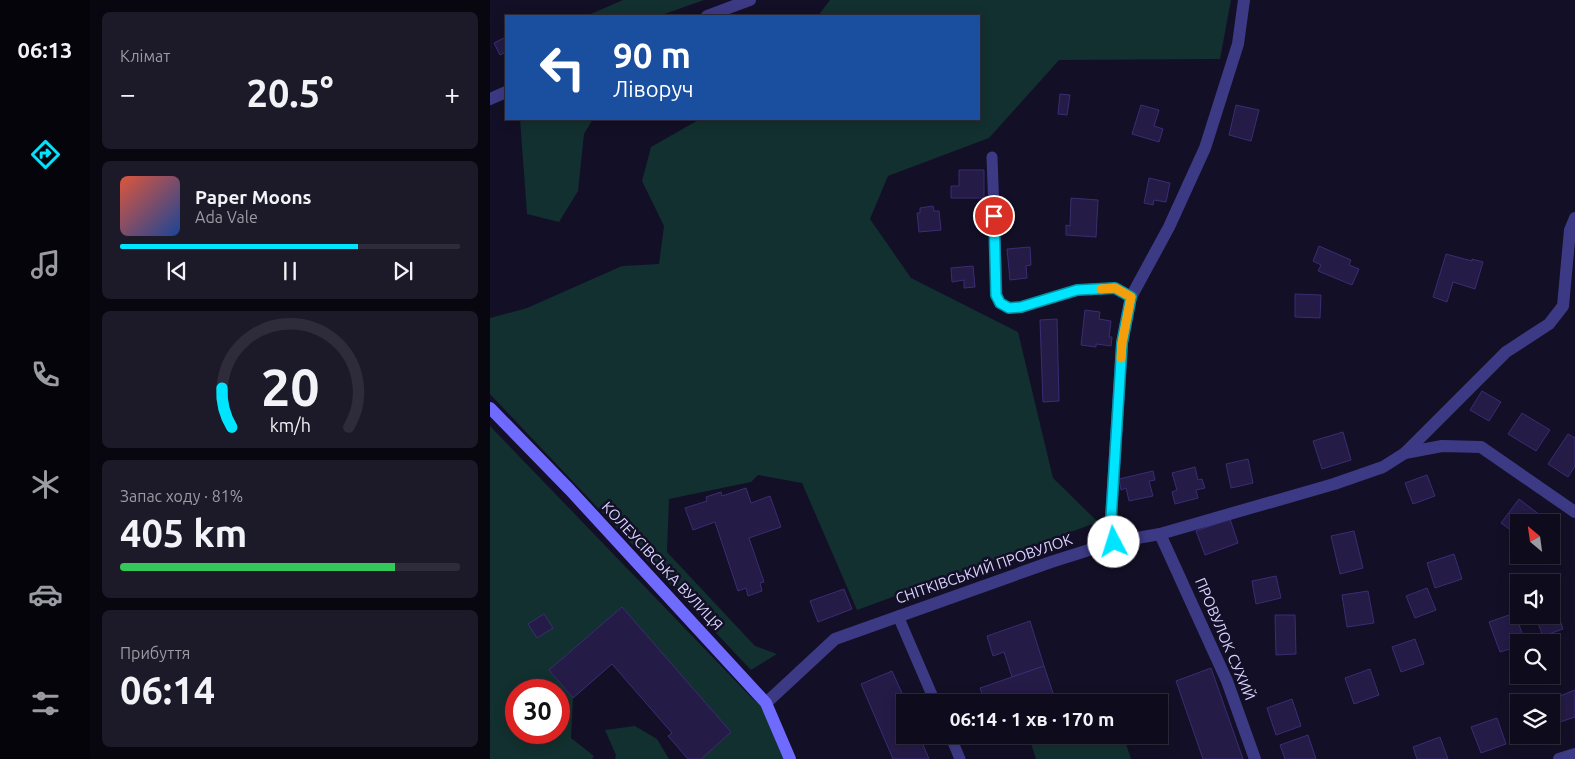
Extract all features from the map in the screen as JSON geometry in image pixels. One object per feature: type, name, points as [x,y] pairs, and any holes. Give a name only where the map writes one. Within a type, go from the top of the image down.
[{"type":"street","points":[[710,15],[750,0]]},
{"type":"street","points":[[1114,542],[1111,518],[1122,343],[1131,297],[1169,227],[1205,148],[1238,44],[1244,0]]},
{"type":"street","points":[[490,98],[505,92]]},
{"type":"street","name":"СНІТКІВСЬКИЙ ПРОВУЛОК","points":[[766,703],[835,639],[1051,562],[1114,542],[1160,534],[1334,484],[1383,467],[1405,453],[1506,352],[1550,324],[1563,306],[1570,288],[1570,230],[1575,218]]},
{"type":"street","name":"КОЛЕУСІВСЬКА ВУЛИЦЯ","points":[[490,408],[570,490],[766,703],[790,759]]},
{"type":"street","name":"СНІТКІВСЬКИЙ ПРОВУЛОК","points":[[1405,453],[1442,446],[1481,447],[1575,512]]},
{"type":"street","name":"ПРОВУЛОК СУХИЙ","points":[[1160,534],[1227,681],[1255,759]]},
{"type":"street","points":[[1559,759],[1575,754]]},
{"type":"lane","points":[[992,157],[996,295],[1000,303],[1009,308],[1021,307],[1077,290],[1115,288],[1131,297]]},
{"type":"lane","points":[[898,616],[932,694]]},
{"type":"lane","points":[[954,744],[960,759]]},
{"type":"green space","points":[[623,0],[704,0],[662,15],[588,15]]},
{"type":"green space","points":[[830,0],[1231,0],[1220,59],[1059,60],[989,138],[888,176],[870,219],[911,278],[1018,332],[1053,478],[1098,522],[857,610],[802,483],[758,475],[751,482],[669,499],[667,552],[755,646],[777,654],[751,670],[490,394],[490,318],[527,308],[622,266],[659,264],[664,226],[642,181],[651,147],[698,120],[980,120],[980,15],[819,15]]},
{"type":"green space","points":[[520,120],[592,120],[584,134],[578,191],[559,222],[527,214]]},
{"type":"green space","points":[[490,426],[764,709],[785,759],[701,759],[731,732],[622,607],[549,670],[557,679],[505,679],[505,744],[570,744],[570,694],[573,698],[571,738],[594,756],[592,759],[490,759]]},
{"type":"green space","points":[[635,726],[657,739],[669,759],[615,759],[616,755],[605,730]]},
{"type":"green space","points":[[1031,744],[1126,744],[1131,759],[1036,759]]},
{"type":"building","points":[[505,38],[505,52],[500,55],[494,43]]},
{"type":"building","points":[[1060,94],[1070,95],[1067,115],[1058,114]]},
{"type":"building","points":[[1141,105],[1159,110],[1154,126],[1163,129],[1159,142],[1132,134]]},
{"type":"building","points":[[1236,105],[1259,110],[1251,141],[1229,135]]},
{"type":"building","points":[[959,170],[984,170],[984,198],[951,198],[951,186],[959,186]]},
{"type":"building","points":[[1149,178],[1170,183],[1166,202],[1154,200],[1153,205],[1144,203]]},
{"type":"building","points":[[1071,198],[1098,200],[1096,237],[1066,235],[1066,225],[1070,226]]},
{"type":"building","points":[[933,206],[934,211],[939,211],[941,230],[919,232],[917,213],[920,213],[920,208]]},
{"type":"building","points":[[1319,246],[1351,260],[1349,265],[1359,269],[1352,285],[1318,271],[1321,265],[1313,261]]},
{"type":"building","points":[[1030,247],[1031,265],[1026,266],[1027,278],[1010,280],[1007,249]]},
{"type":"building","points":[[1446,254],[1483,262],[1475,289],[1453,282],[1447,302],[1433,297]]},
{"type":"building","points":[[973,266],[975,287],[964,288],[964,280],[952,282],[951,268]]},
{"type":"building","points":[[1295,294],[1321,295],[1320,318],[1295,317]]},
{"type":"building","points":[[1085,310],[1100,312],[1099,319],[1111,321],[1109,337],[1112,337],[1111,346],[1081,345]]},
{"type":"building","points":[[1057,319],[1059,401],[1043,402],[1040,320]]},
{"type":"building","points":[[1482,391],[1501,402],[1489,421],[1470,410]]},
{"type":"building","points":[[1522,413],[1550,430],[1536,451],[1508,434]]},
{"type":"building","points":[[1343,432],[1351,460],[1322,469],[1313,441]]},
{"type":"building","points":[[1568,434],[1575,438],[1575,466],[1568,477],[1548,464]]},
{"type":"building","points":[[1248,459],[1253,483],[1231,488],[1226,464]]},
{"type":"building","points":[[1195,467],[1198,480],[1202,479],[1205,488],[1196,490],[1198,498],[1175,504],[1172,492],[1177,490],[1172,473]]},
{"type":"building","points":[[1153,471],[1155,480],[1149,481],[1153,496],[1129,501],[1126,488],[1121,490],[1119,479]]},
{"type":"building","points":[[1427,475],[1435,496],[1413,504],[1405,483]]},
{"type":"building","points":[[746,488],[751,503],[770,496],[781,527],[749,538],[764,582],[760,583],[762,591],[748,596],[746,588],[738,591],[715,522],[693,530],[685,508],[707,501],[706,497],[721,492],[722,496]]},
{"type":"building","points":[[1519,499],[1539,514],[1510,514],[1510,530],[1501,523]]},
{"type":"building","points":[[1230,519],[1238,543],[1205,555],[1196,531]]},
{"type":"building","points":[[1354,531],[1363,568],[1340,574],[1331,536]]},
{"type":"building","points":[[1454,554],[1462,579],[1435,588],[1427,563]]},
{"type":"building","points":[[1276,576],[1281,598],[1256,604],[1252,581]]},
{"type":"building","points":[[1427,588],[1436,610],[1415,618],[1406,596]]},
{"type":"building","points":[[844,589],[852,609],[818,622],[810,601]]},
{"type":"building","points":[[1368,591],[1374,623],[1347,627],[1342,595]]},
{"type":"building","points":[[622,607],[731,732],[701,759],[688,759],[668,736],[672,733],[612,664],[573,698],[570,694],[570,679],[557,679],[549,670]]},
{"type":"building","points":[[544,614],[553,628],[537,638],[528,624]]},
{"type":"building","points":[[1275,615],[1295,615],[1296,654],[1276,655]]},
{"type":"building","points":[[1510,615],[1510,624],[1519,624],[1522,634],[1510,634],[1510,649],[1500,652],[1489,622]]},
{"type":"building","points":[[1560,620],[1563,629],[1549,634],[1542,634],[1538,624],[1560,624]]},
{"type":"building","points":[[1030,621],[1044,666],[1012,677],[1004,652],[993,656],[987,636]]},
{"type":"building","points":[[1415,639],[1424,664],[1401,672],[1392,647]]},
{"type":"building","points":[[1044,666],[1053,694],[982,694],[980,688]]},
{"type":"building","points":[[1211,668],[1243,759],[1203,759],[1176,681]]},
{"type":"building","points":[[1370,669],[1379,695],[1354,704],[1345,678]]},
{"type":"building","points":[[892,671],[902,694],[896,694],[896,744],[923,744],[929,759],[893,759],[861,684]]},
{"type":"building","points":[[1575,690],[1575,717],[1560,722],[1560,696]]},
{"type":"building","points":[[1292,699],[1301,726],[1276,735],[1267,708]]},
{"type":"building","points":[[1497,718],[1506,744],[1481,753],[1471,727]]},
{"type":"building","points":[[1308,735],[1316,759],[1285,759],[1280,745]]},
{"type":"building","points":[[1440,737],[1448,759],[1417,759],[1413,747]]},
{"type":"slow traffic","points":[[1101,289],[1115,288],[1131,297],[1121,358]]},
{"type":"route","points":[[994,216],[996,295],[1000,303],[1009,308],[1021,307],[1077,290],[1115,288],[1131,297],[1122,343],[1116,428],[1111,518],[1114,542]]}]
